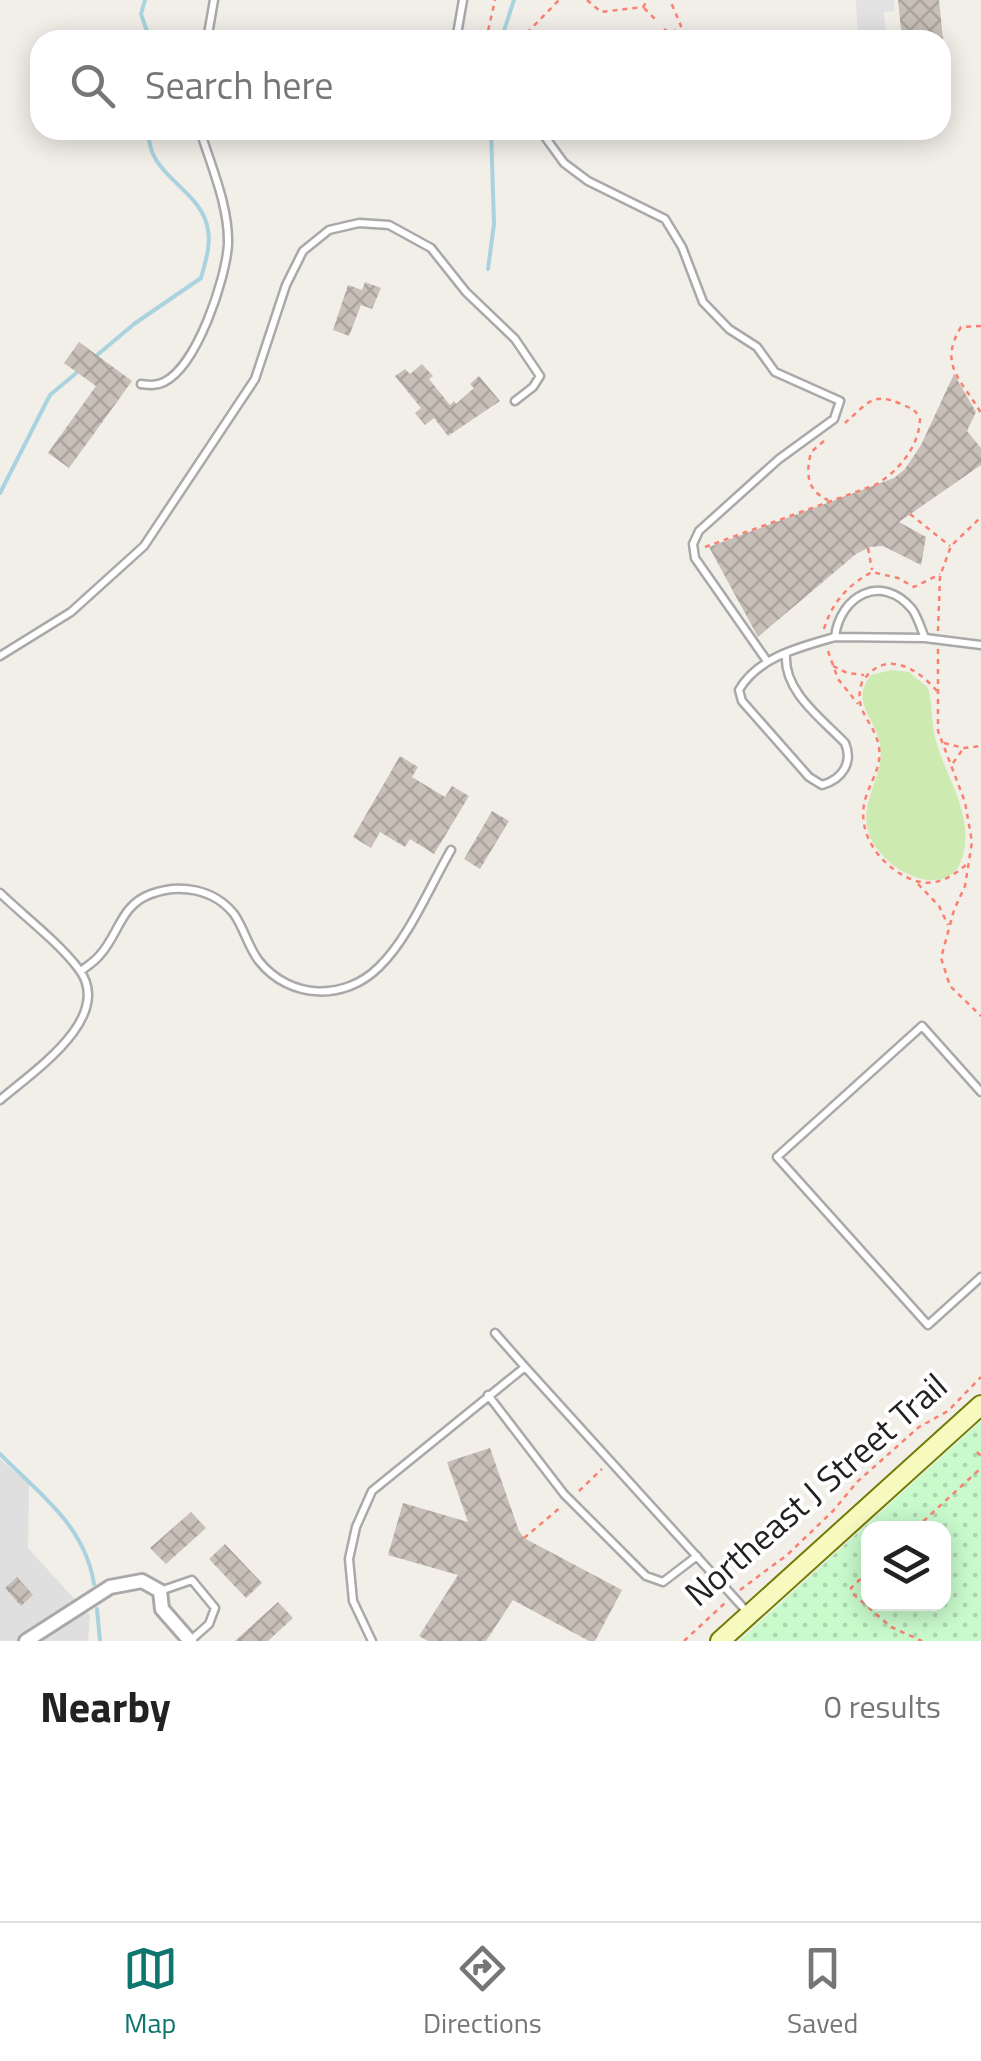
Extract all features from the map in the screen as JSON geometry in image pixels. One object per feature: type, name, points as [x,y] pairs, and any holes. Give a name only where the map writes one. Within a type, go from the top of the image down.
[{"type":"street","points":[[720,1641],[981,1404]]},
{"type":"street","points":[[26,1641],[110,1588],[142,1580],[160,1591],[162,1609],[190,1641]]},
{"type":"lane","points":[[209,30],[214,0]]},
{"type":"lane","points":[[458,30],[463,0]]},
{"type":"lane","points":[[141,384],[154,386],[168,380],[194,348],[222,272],[228,243],[224,210],[203,140]]},
{"type":"lane","points":[[547,140],[564,164],[588,181],[664,220],[682,246],[703,302],[729,329],[757,347],[776,372],[840,401],[834,418],[778,459],[699,531],[693,544],[695,558],[767,661]]},
{"type":"lane","points":[[0,656],[71,612],[144,546],[255,379],[286,286],[303,251],[329,230],[359,223],[389,225],[430,248],[466,292],[516,339],[540,376],[533,388],[515,401]]},
{"type":"lane","points":[[835,637],[836,623],[854,597],[868,590],[884,590],[914,611],[925,638]]},
{"type":"lane","points":[[786,654],[785,668],[792,686],[845,743],[850,754],[846,767],[833,782],[822,785],[809,777],[742,701],[739,690],[747,676],[767,661],[786,654],[825,640],[835,637],[925,638],[981,645]]},
{"type":"lane","points":[[81,970],[100,955],[131,906],[147,895],[179,888],[196,890],[224,905],[235,916],[258,959],[284,982],[319,992],[338,991],[362,981],[394,950],[451,850]]},
{"type":"lane","points":[[0,893],[81,970],[88,996],[81,1025],[62,1047],[0,1100]]},
{"type":"lane","points":[[981,1092],[922,1026],[777,1158],[928,1325],[981,1277]]},
{"type":"lane","points":[[495,1333],[750,1614]]},
{"type":"lane","points":[[372,1641],[353,1601],[349,1559],[356,1527],[372,1491],[524,1367]]},
{"type":"lane","points":[[488,1395],[569,1500],[646,1576],[663,1582],[696,1556]]},
{"type":"lane","points":[[160,1591],[192,1580],[216,1608],[209,1624],[190,1641]]},
{"type":"path","points":[[488,30],[496,0]]},
{"type":"path","points":[[530,30],[559,0]]},
{"type":"path","points":[[587,0],[601,12],[643,7],[648,0]]},
{"type":"path","points":[[670,0],[681,26],[676,30]]},
{"type":"path","points":[[643,7],[656,20]]},
{"type":"path","points":[[981,326],[961,327],[950,346],[950,364],[981,413]]},
{"type":"path","points":[[694,551],[894,474],[918,432],[920,418],[910,408],[876,397],[836,430]]},
{"type":"path","points":[[823,441],[811,452],[808,475],[812,489],[828,500]]},
{"type":"path","points":[[910,514],[951,546]]},
{"type":"path","points":[[981,517],[951,546],[941,573],[937,691],[938,731],[965,802],[972,842],[965,886],[942,958],[950,986],[981,1016]]},
{"type":"path","points":[[868,548],[872,572]]},
{"type":"path","points":[[941,573],[914,586],[872,572],[852,582],[836,600],[823,626],[832,666],[859,706],[880,750],[864,803],[867,835],[888,866],[914,880],[934,899],[949,927]]},
{"type":"path","points":[[859,706],[859,692],[867,675],[895,664],[920,673],[937,691]]},
{"type":"path","points":[[832,666],[847,673],[867,675]]},
{"type":"path","points":[[942,742],[964,748],[981,746]]},
{"type":"path","points":[[952,764],[964,748]]},
{"type":"path","points":[[914,880],[937,882],[970,861]]},
{"type":"path","name":"Northeast J Street Trail","points":[[684,1641],[733,1596],[787,1555],[857,1482],[919,1427],[948,1411],[981,1377]]},
{"type":"path","points":[[524,1538],[610,1461]]},
{"type":"path","points":[[924,1521],[981,1468]]},
{"type":"path","points":[[861,1579],[851,1588],[861,1602]]},
{"type":"path","points":[[870,1611],[922,1641]]},
{"type":"shaded area","points":[[856,0],[894,0],[895,11],[884,12],[886,30],[858,30]]},
{"type":"shaded area","points":[[0,1459],[29,1484],[28,1548],[90,1616],[88,1641],[0,1641]]},
{"type":"green space","points":[[891,670],[909,672],[928,688],[936,741],[961,809],[964,851],[957,868],[946,878],[914,877],[898,869],[873,842],[867,826],[868,805],[881,756],[863,693],[871,675]]},
{"type":"green space","points":[[981,1421],[981,1641],[739,1641],[861,1530],[861,1611],[951,1611],[951,1521],[871,1521]]},
{"type":"building","points":[[898,0],[939,0],[942,30],[901,30]]},
{"type":"building","points":[[365,282],[381,288],[372,309],[361,305],[349,336],[333,330],[348,285],[362,290]]},
{"type":"building","points":[[79,342],[132,381],[69,468],[48,453],[96,386],[64,363]]},
{"type":"building","points":[[422,364],[450,405],[474,388],[470,384],[479,376],[500,401],[448,436],[434,418],[425,425],[415,413],[421,408],[395,376],[405,369],[410,374]]},
{"type":"building","points":[[954,374],[976,412],[967,431],[981,448],[981,465],[899,522],[926,537],[921,565],[883,546],[870,547],[856,554],[758,637],[709,547],[894,478],[921,445]]},
{"type":"building","points":[[400,756],[418,767],[412,777],[445,797],[452,786],[469,796],[434,854],[410,839],[405,847],[380,832],[371,848],[353,837]]},
{"type":"building","points":[[492,811],[509,821],[480,869],[464,859]]},
{"type":"building","points":[[490,1448],[524,1538],[622,1590],[595,1641],[513,1600],[486,1641],[428,1641],[419,1636],[458,1575],[388,1555],[403,1503],[468,1522],[447,1462]]},
{"type":"building","points":[[191,1512],[206,1528],[166,1564],[150,1548]]},
{"type":"building","points":[[225,1544],[262,1583],[246,1598],[209,1559]]},
{"type":"building","points":[[17,1577],[33,1595],[21,1606],[5,1588]]},
{"type":"building","points":[[278,1602],[293,1618],[268,1641],[235,1641]]},
{"type":"waterway","points":[[145,0],[141,14],[147,30]]},
{"type":"waterway","points":[[504,30],[514,0]]},
{"type":"waterway","points":[[96,356],[134,324],[201,278],[206,260],[209,236],[204,216],[164,171],[150,140]]},
{"type":"waterway","points":[[488,269],[494,224],[491,140]]},
{"type":"waterway","points":[[0,493],[50,395],[81,369]]},
{"type":"waterway","points":[[0,1454],[71,1527],[89,1563],[94,1584]]},
{"type":"waterway","points":[[97,1609],[100,1641]]}]
